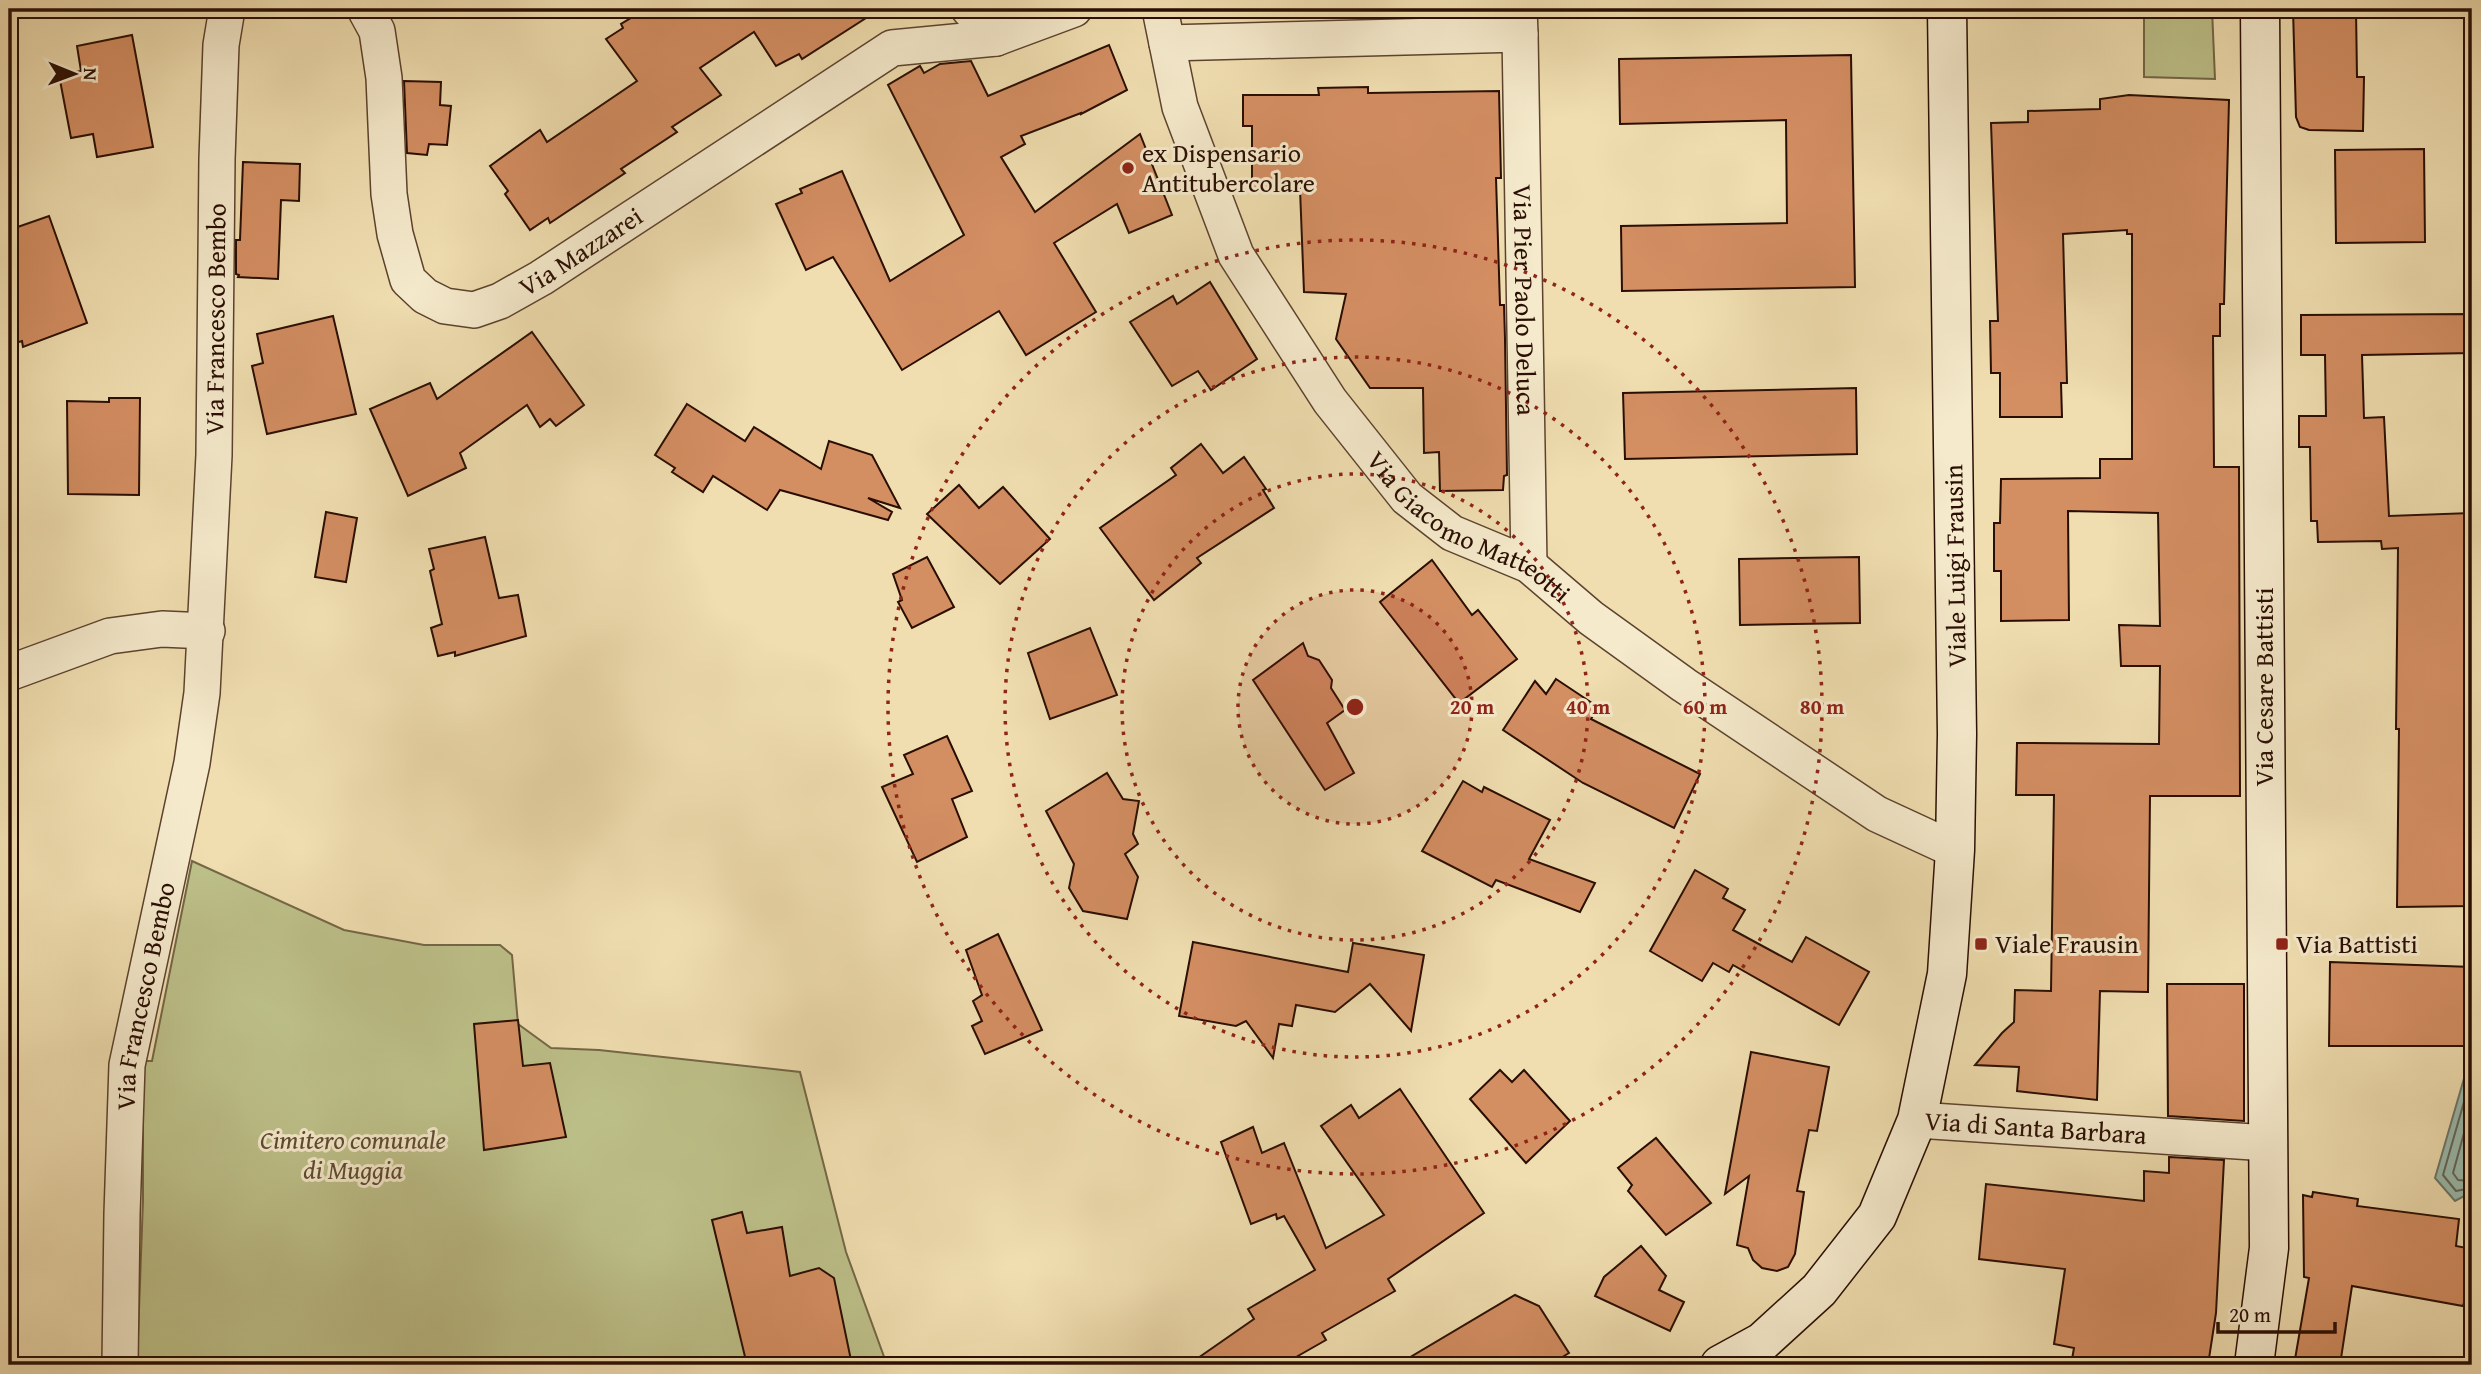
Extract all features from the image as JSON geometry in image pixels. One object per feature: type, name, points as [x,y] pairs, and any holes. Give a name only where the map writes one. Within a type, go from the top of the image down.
[{"type":"street","name":"Via Mazzarei","points":[[365,9],[377,31],[384,78],[389,194],[395,234],[408,280],[425,296],[445,306],[474,310],[500,300],[541,278],[892,48],[996,38],[1074,9]]},
{"type":"street","points":[[969,9],[996,38]]},
{"type":"street","name":"Via Giacomo Matteotti","points":[[1160,9],[1180,107],[1236,255],[1330,401],[1407,498],[1452,533],[1529,565],[1591,618],[1684,685],[1877,814],[1955,850]]},
{"type":"street","name":"Viale Luigi Frausin","points":[[1917,1120],[1947,974],[1955,850],[1956,637],[1947,9]]},
{"type":"street","name":"Via Cesare Battisti","points":[[2254,1365],[2269,1248],[2261,54],[2257,9]]},
{"type":"street","name":"Via Francesco Bembo","points":[[120,1365],[127,1065],[192,763],[207,631],[214,455],[221,45],[229,10]]},
{"type":"street","points":[[1167,43],[1349,38],[1520,21]]},
{"type":"street","name":"Via Pier Paolo Deluca","points":[[1520,21],[1529,565]]},
{"type":"street","points":[[9,673],[110,636],[162,629],[207,631]]},
{"type":"street","name":"Via di Santa Barbara","points":[[1720,1365],[1762,1342],[1819,1290],[1877,1216],[1917,1120],[2268,1143]]},
{"type":"green space","points":[[2144,9],[2212,9],[2215,79],[2144,77]]},
{"type":"green space","name":"Cimitero comunale di Muggia","points":[[192,861],[344,930],[424,945],[500,945],[512,955],[518,1024],[551,1048],[599,1050],[800,1072],[846,1252],[887,1365],[137,1365],[143,1200],[143,1061],[152,1061]]},
{"type":"water","points":[[2472,1051],[2472,1203],[2466,1195],[2455,1201],[2435,1178]]},
{"type":"building","points":[[646,9],[880,9],[802,59],[799,54],[776,66],[754,32],[700,68],[721,95],[672,127],[677,132],[621,169],[625,173],[550,223],[548,218],[530,230],[505,194],[508,191],[490,166],[540,130],[547,142],[637,81],[606,39],[623,28],[621,24]]},
{"type":"building","points":[[2293,9],[2356,9],[2357,77],[2364,77],[2363,131],[2309,130],[2300,127],[2296,117]]},
{"type":"building","points":[[132,35],[153,147],[97,157],[93,134],[71,138],[59,75],[81,71],[77,46]]},
{"type":"building","points":[[1109,45],[1127,90],[1081,114],[1021,136],[1025,144],[1001,157],[1035,212],[1140,134],[1172,215],[1129,233],[1117,204],[1054,243],[1096,312],[1026,355],[999,311],[902,370],[833,257],[806,270],[776,204],[802,193],[800,189],[842,171],[890,281],[964,235],[888,85],[920,66],[924,73],[940,64],[971,61],[988,96]]},
{"type":"building","points":[[1851,55],[1855,287],[1622,291],[1621,226],[1787,223],[1786,120],[1620,124],[1619,59]]},
{"type":"building","points":[[404,81],[441,82],[440,105],[451,106],[447,145],[429,144],[427,155],[407,153]]},
{"type":"building","points":[[1368,87],[1368,93],[1499,91],[1501,178],[1496,178],[1500,305],[1504,305],[1507,475],[1504,476],[1503,490],[1440,491],[1439,452],[1424,453],[1423,388],[1370,388],[1336,339],[1346,294],[1304,292],[1300,189],[1252,189],[1252,126],[1243,126],[1243,95],[1319,95],[1318,88]]},
{"type":"building","points":[[2129,95],[2229,100],[2224,304],[2220,304],[2220,336],[2213,336],[2214,467],[2239,467],[2240,796],[2150,796],[2148,992],[2100,991],[2097,1100],[2017,1091],[2019,1067],[1975,1065],[2014,1022],[2015,990],[2051,991],[2054,795],[2016,795],[2017,743],[2159,744],[2160,666],[2121,666],[2119,625],[2160,626],[2158,513],[2068,511],[2069,620],[2001,621],[2001,571],[1994,571],[1994,523],[2000,523],[2001,479],[2100,478],[2100,459],[2132,459],[2132,234],[2127,234],[2127,230],[2063,234],[2067,383],[2061,383],[2062,417],[2000,417],[2000,373],[1991,373],[1990,321],[1998,321],[1991,123],[2028,122],[2028,111],[2100,109],[2100,99]]},
{"type":"building","points":[[2424,149],[2425,242],[2336,243],[2335,150]]},
{"type":"building","points":[[243,162],[300,164],[299,201],[281,200],[278,279],[238,277],[236,274],[236,240],[240,240]]},
{"type":"building","points":[[49,216],[87,323],[23,347],[22,341],[9,345],[9,230]]},
{"type":"building","points":[[1210,282],[1257,359],[1211,390],[1198,371],[1172,386],[1130,322],[1173,296],[1177,304]]},
{"type":"building","points":[[2472,314],[2472,353],[2362,355],[2364,418],[2384,417],[2389,516],[2471,513],[2472,906],[2397,907],[2398,548],[2382,549],[2381,541],[2318,542],[2317,521],[2311,521],[2310,447],[2299,447],[2299,416],[2326,416],[2325,355],[2301,355],[2301,315]]},
{"type":"building","points":[[333,316],[356,414],[267,434],[252,366],[263,363],[257,334]]},
{"type":"building","points":[[532,332],[584,405],[556,426],[550,419],[540,427],[527,405],[460,453],[466,468],[408,496],[370,409],[430,383],[437,399]]},
{"type":"building","points":[[1856,388],[1857,454],[1625,459],[1623,393]]},
{"type":"building","points":[[109,398],[140,398],[139,495],[68,494],[67,401],[109,402]]},
{"type":"building","points":[[687,404],[745,441],[754,427],[821,469],[829,441],[872,455],[900,508],[868,498],[892,512],[888,520],[780,490],[767,510],[713,476],[703,492],[672,472],[675,468],[655,455]]},
{"type":"building","points":[[1201,444],[1223,473],[1244,457],[1266,489],[1263,490],[1274,508],[1197,558],[1201,563],[1154,600],[1100,528],[1176,475],[1171,468]]},
{"type":"building","points":[[959,485],[979,508],[1003,487],[1050,539],[1000,584],[927,514]]},
{"type":"building","points":[[326,512],[357,518],[346,582],[315,577]]},
{"type":"building","points":[[485,537],[499,598],[518,595],[526,636],[455,656],[455,652],[438,656],[431,628],[442,624],[430,571],[434,569],[429,549]]},
{"type":"building","points":[[927,557],[954,607],[912,628],[898,602],[902,600],[893,574]]},
{"type":"building","points":[[1859,557],[1860,623],[1740,625],[1739,559]]},
{"type":"building","points":[[1432,560],[1472,615],[1478,610],[1517,659],[1459,703],[1380,602]]},
{"type":"building","points":[[1090,628],[1117,695],[1050,719],[1028,653]]},
{"type":"building","points":[[1303,643],[1308,656],[1319,660],[1332,680],[1331,688],[1345,710],[1327,723],[1354,773],[1325,790],[1253,680]]},
{"type":"building","points":[[1556,679],[1598,707],[1591,719],[1700,774],[1674,828],[1583,783],[1503,730],[1535,681],[1546,694]]},
{"type":"building","points":[[947,736],[972,791],[952,799],[967,837],[917,862],[882,787],[913,774],[904,755]]},
{"type":"building","points":[[1107,773],[1123,799],[1139,801],[1133,834],[1138,844],[1125,854],[1138,877],[1127,919],[1083,911],[1069,888],[1074,864],[1046,811]]},
{"type":"building","points":[[1463,781],[1482,792],[1484,787],[1550,820],[1529,859],[1595,883],[1580,912],[1496,880],[1492,887],[1422,851]]},
{"type":"building","points":[[1695,870],[1728,889],[1723,898],[1745,910],[1733,930],[1792,962],[1806,937],[1869,972],[1839,1025],[1733,965],[1729,972],[1713,963],[1702,981],[1650,951]]},
{"type":"building","points":[[998,934],[1042,1030],[985,1054],[972,1026],[982,1021],[973,1001],[982,995],[966,950]]},
{"type":"building","points":[[1193,942],[1348,972],[1353,943],[1424,955],[1411,1031],[1370,984],[1335,1012],[1296,1005],[1292,1026],[1279,1024],[1273,1058],[1246,1021],[1236,1026],[1179,1016]]},
{"type":"building","points":[[2330,962],[2472,967],[2472,1046],[2329,1046]]},
{"type":"building","points":[[2167,984],[2244,984],[2244,1121],[2168,1116]]},
{"type":"building","points":[[518,1020],[523,1066],[550,1063],[566,1137],[484,1150],[474,1024]]},
{"type":"building","points":[[1751,1052],[1829,1067],[1817,1131],[1809,1130],[1797,1191],[1804,1192],[1795,1254],[1788,1267],[1777,1271],[1762,1268],[1753,1260],[1748,1248],[1737,1245],[1749,1176],[1725,1194]]},
{"type":"building","points":[[1500,1070],[1512,1082],[1524,1070],[1570,1121],[1526,1163],[1470,1099]]},
{"type":"building","points":[[1400,1089],[1484,1213],[1388,1279],[1395,1291],[1322,1333],[1326,1340],[1282,1365],[1188,1365],[1254,1319],[1248,1309],[1315,1270],[1284,1216],[1277,1219],[1276,1214],[1251,1224],[1221,1142],[1253,1127],[1262,1153],[1284,1143],[1326,1248],[1384,1215],[1321,1126],[1351,1105],[1359,1118]]},
{"type":"building","points":[[1656,1138],[1711,1203],[1666,1235],[1628,1191],[1632,1185],[1618,1168]]},
{"type":"building","points":[[2169,1157],[2224,1160],[2216,1313],[2208,1365],[2071,1365],[2074,1348],[2054,1344],[2065,1269],[1979,1259],[1986,1184],[2144,1201],[2144,1171],[2169,1173]]},
{"type":"building","points":[[2313,1192],[2358,1199],[2357,1206],[2459,1219],[2456,1246],[2472,1249],[2472,1278],[2463,1306],[2352,1286],[2340,1365],[2294,1365],[2309,1278],[2304,1277],[2303,1195],[2312,1197]]},
{"type":"building","points":[[742,1212],[747,1233],[782,1227],[790,1276],[819,1268],[834,1278],[852,1365],[747,1365],[712,1220]]},
{"type":"building","points":[[1641,1246],[1666,1276],[1659,1290],[1684,1302],[1670,1331],[1595,1296],[1604,1277]]},
{"type":"building","points":[[1515,1295],[1539,1306],[1569,1353],[1549,1365],[1397,1365]]},
{"type":"place","name":"ex Dispensario Antitubercolare","points":[[1128,168]]},
{"type":"place","name":"Viale Frausin","points":[[1981,944]]},
{"type":"place","name":"Via Battisti","points":[[2282,944]]}]
